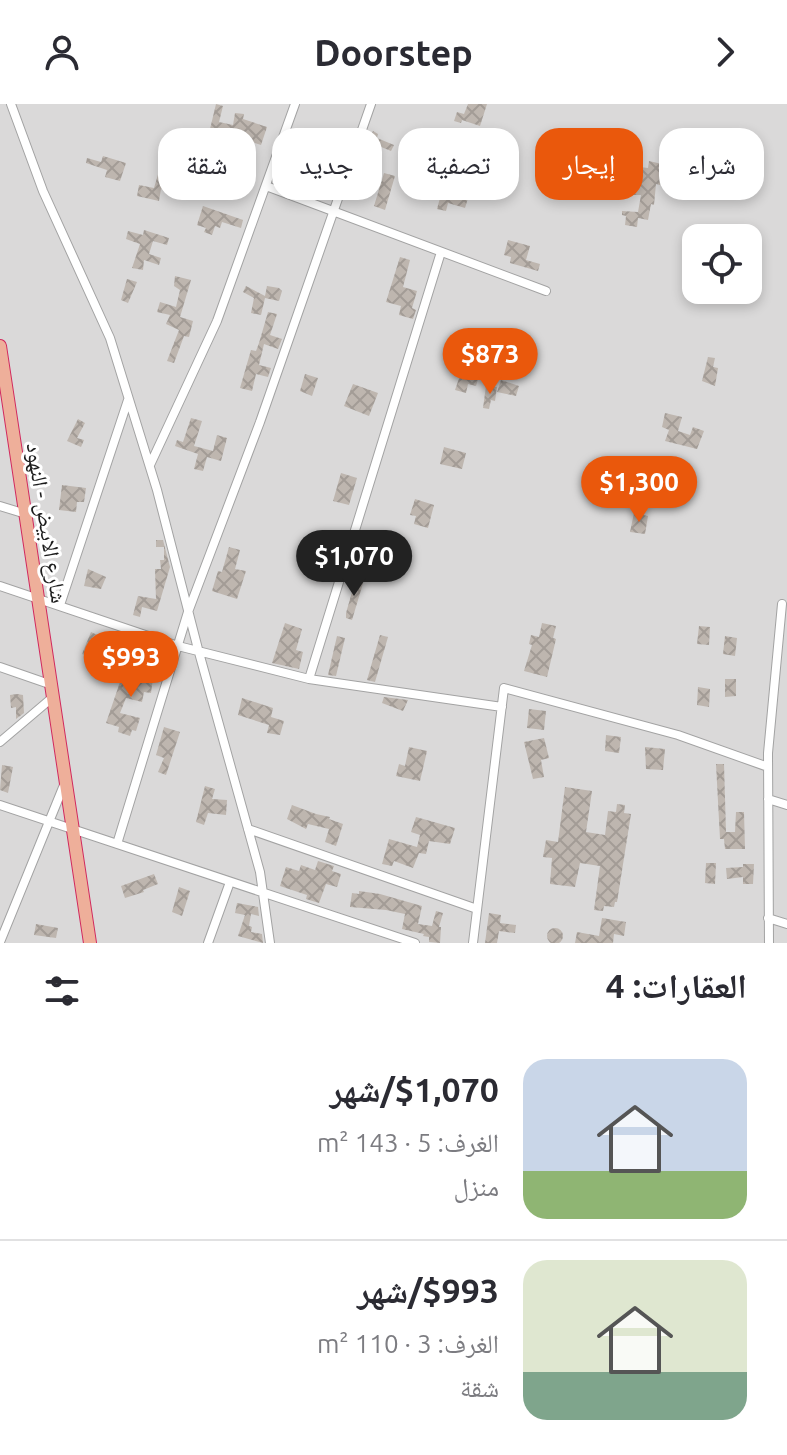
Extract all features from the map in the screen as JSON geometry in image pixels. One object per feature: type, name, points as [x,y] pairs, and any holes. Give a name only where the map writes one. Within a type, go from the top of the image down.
[{"type":"highway","name":"شارع الابيض - النهود","points":[[0,346],[4,397],[26,514],[90,943]]},
{"type":"street","points":[[11,104],[43,191],[110,338],[129,399],[248,829],[263,893],[270,943]]},
{"type":"street","points":[[149,466],[217,321],[295,104]]},
{"type":"street","points":[[117,844],[188,612],[260,422],[371,104]]},
{"type":"street","points":[[266,186],[546,291]]},
{"type":"street","points":[[309,679],[441,252]]},
{"type":"street","points":[[60,605],[129,399]]},
{"type":"street","points":[[0,506],[26,514]]},
{"type":"street","points":[[0,586],[178,646],[309,679],[502,707]]},
{"type":"street","points":[[769,943],[768,767],[784,618],[782,604]]},
{"type":"street","points":[[0,667],[53,691],[0,742]]},
{"type":"street","points":[[473,943],[504,688],[678,735],[768,767]]},
{"type":"street","points":[[0,942],[66,781]]},
{"type":"street","points":[[768,799],[787,805]]},
{"type":"street","points":[[0,805],[415,943]]},
{"type":"street","points":[[248,829],[477,909]]},
{"type":"street","points":[[208,943],[230,882]]},
{"type":"street","points":[[768,918],[787,924]]},
{"type":"shaded area","points":[[0,104],[787,104],[787,943],[0,943]]},
{"type":"building","points":[[216,104],[223,106],[219,122],[233,125],[235,113],[244,114],[243,119],[267,127],[261,145],[256,143],[256,128],[210,128]]},
{"type":"building","points":[[468,104],[487,104],[480,126],[462,120],[461,123],[454,121],[457,112],[464,114]]},
{"type":"building","points":[[382,140],[394,145],[391,151],[382,147]]},
{"type":"building","points":[[103,156],[126,163],[120,181],[105,177],[107,170],[86,163],[87,158],[101,162]]},
{"type":"building","points":[[649,161],[659,163],[659,185],[656,184],[654,205],[651,204],[648,220],[638,218],[637,227],[625,225],[626,216],[622,215],[622,211],[638,212],[640,200],[643,200],[643,167],[648,168]]},
{"type":"building","points":[[384,173],[395,176],[385,210],[374,206],[376,200],[382,200]]},
{"type":"building","points":[[158,174],[159,201],[137,196],[139,185],[154,188]]},
{"type":"building","points":[[439,200],[467,200],[465,208],[448,203],[446,211],[437,209]]},
{"type":"building","points":[[203,206],[243,220],[241,228],[222,222],[220,228],[215,226],[212,235],[204,232],[206,228],[197,225]]},
{"type":"building","points":[[144,230],[169,238],[167,245],[153,241],[149,254],[161,258],[159,265],[144,260],[143,270],[132,268],[140,244],[126,239],[128,231],[143,235]]},
{"type":"building","points":[[508,240],[530,246],[526,260],[540,264],[538,271],[510,263],[511,257],[504,255]]},
{"type":"building","points":[[400,257],[410,260],[403,287],[417,291],[412,308],[416,310],[413,319],[399,315],[401,306],[386,302]]},
{"type":"building","points":[[175,276],[191,280],[180,317],[193,321],[189,337],[184,336],[174,363],[167,361],[179,330],[166,324],[170,315],[157,312],[160,302],[176,307],[180,290],[174,286]]},
{"type":"building","points":[[127,279],[137,282],[128,303],[121,300]]},
{"type":"building","points":[[246,286],[265,296],[267,286],[282,291],[279,301],[265,298],[261,315],[251,313],[254,298],[243,292]]},
{"type":"building","points":[[268,312],[277,314],[270,335],[282,339],[278,349],[264,344],[259,365],[271,368],[268,377],[256,374],[252,391],[240,388],[251,350],[256,351]]},
{"type":"building","points":[[467,355],[484,359],[476,386],[468,384],[466,393],[455,390]]},
{"type":"building","points":[[708,357],[715,358],[713,367],[718,368],[715,386],[702,381]]},
{"type":"building","points":[[305,374],[318,378],[312,396],[300,391]]},
{"type":"building","points":[[501,380],[519,386],[516,396],[497,392]]},
{"type":"building","points":[[353,384],[378,393],[369,416],[344,406]]},
{"type":"building","points":[[486,386],[497,387],[495,401],[491,400],[489,409],[483,408]]},
{"type":"building","points":[[665,413],[682,417],[678,431],[690,435],[693,427],[704,431],[697,449],[665,441],[669,430],[662,427]]},
{"type":"building","points":[[191,418],[202,421],[194,446],[213,451],[217,435],[227,438],[221,461],[207,457],[203,471],[194,469],[198,454],[175,446],[177,440],[183,442]]},
{"type":"building","points":[[78,419],[85,423],[77,438],[84,440],[81,447],[67,441]]},
{"type":"building","points":[[444,447],[466,453],[462,469],[440,464]]},
{"type":"building","points":[[341,473],[357,478],[349,505],[333,501]]},
{"type":"building","points":[[62,485],[86,488],[84,502],[77,502],[76,512],[59,510]]},
{"type":"building","points":[[415,499],[434,505],[428,528],[414,524],[416,516],[410,515]]},
{"type":"building","points":[[634,513],[648,516],[645,534],[630,532]]},
{"type":"building","points":[[156,540],[163,540],[170,567],[157,611],[142,607],[140,617],[133,615],[138,596],[156,599],[155,569],[161,569],[164,547],[156,547]]},
{"type":"building","points":[[229,547],[240,550],[235,569],[246,571],[237,599],[212,591],[218,571],[222,572]]},
{"type":"building","points":[[88,569],[106,577],[101,589],[84,586]]},
{"type":"building","points":[[356,578],[364,580],[352,620],[346,618],[346,613]]},
{"type":"building","points":[[285,623],[302,629],[296,650],[303,652],[299,669],[272,663]]},
{"type":"building","points":[[542,623],[556,626],[547,677],[524,671],[532,645],[529,644],[531,635],[539,637]]},
{"type":"building","points":[[699,626],[710,627],[709,645],[697,644]]},
{"type":"building","points":[[91,632],[108,640],[99,660],[82,654]]},
{"type":"building","points":[[380,635],[388,637],[375,682],[367,680]]},
{"type":"building","points":[[337,636],[345,638],[336,676],[328,675]]},
{"type":"building","points":[[725,636],[737,638],[735,656],[723,654]]},
{"type":"building","points":[[142,660],[155,664],[151,693],[144,692],[142,702],[126,698],[120,713],[140,718],[136,731],[132,730],[130,736],[118,732],[119,727],[106,723],[120,682],[135,687]]},
{"type":"building","points":[[725,679],[736,679],[736,696],[725,697]]},
{"type":"building","points":[[698,687],[710,689],[709,707],[697,705]]},
{"type":"building","points":[[10,695],[23,695],[24,713],[16,719],[16,707],[11,708]]},
{"type":"building","points":[[384,697],[408,700],[403,711],[382,703]]},
{"type":"building","points":[[242,698],[273,708],[271,717],[284,721],[280,735],[267,733],[269,725],[238,715]]},
{"type":"building","points":[[529,709],[546,711],[544,730],[527,728]]},
{"type":"building","points":[[164,727],[180,732],[166,775],[158,772],[164,758],[156,755]]},
{"type":"building","points":[[606,735],[621,737],[619,753],[605,751]]},
{"type":"building","points":[[544,738],[549,758],[541,760],[544,777],[533,779],[524,742]]},
{"type":"building","points":[[409,747],[427,751],[420,781],[396,776],[399,764],[405,766]]},
{"type":"building","points":[[645,747],[665,749],[663,770],[646,769]]},
{"type":"building","points":[[716,764],[724,764],[726,832],[735,832],[736,812],[744,812],[745,849],[725,849],[724,839],[720,839]]},
{"type":"building","points":[[2,765],[13,767],[8,793],[0,790]]},
{"type":"building","points":[[205,786],[215,789],[212,799],[227,800],[226,815],[208,813],[204,825],[196,822]]},
{"type":"building","points":[[565,787],[592,791],[586,832],[605,835],[608,811],[616,812],[617,804],[625,805],[624,813],[631,814],[617,902],[614,907],[604,906],[603,911],[594,910],[600,866],[580,863],[575,887],[550,884],[552,858],[543,857],[546,840],[558,842]]},
{"type":"building","points":[[292,805],[343,824],[336,846],[325,842],[329,829],[308,824],[306,829],[287,819]]},
{"type":"building","points":[[416,817],[455,828],[450,844],[429,841],[426,854],[419,853],[413,868],[394,861],[392,866],[382,864],[389,839],[417,847],[420,835],[411,832]]},
{"type":"building","points":[[318,861],[334,866],[332,871],[341,874],[337,887],[326,884],[319,903],[306,899],[307,895],[280,886],[286,867],[299,871],[301,865],[315,870]]},
{"type":"building","points":[[706,863],[716,863],[715,884],[705,883]]},
{"type":"building","points":[[743,864],[754,864],[753,884],[743,884],[743,877],[727,879],[726,868],[743,867]]},
{"type":"building","points":[[154,874],[158,884],[125,898],[121,886]]},
{"type":"building","points":[[179,887],[190,891],[182,916],[172,912]]},
{"type":"building","points":[[359,891],[422,906],[418,924],[432,926],[436,911],[443,913],[439,927],[440,943],[429,942],[429,937],[424,934],[402,929],[405,914],[350,907],[352,893],[359,894]]},
{"type":"building","points":[[237,903],[258,907],[259,916],[251,914],[249,926],[252,927],[251,932],[262,934],[263,943],[238,936],[245,915],[235,913]]},
{"type":"building","points":[[489,913],[501,915],[500,923],[516,925],[515,933],[499,931],[497,943],[485,943]]},
{"type":"building","points":[[602,918],[626,922],[624,936],[614,934],[613,943],[575,943],[577,932],[599,936]]},
{"type":"building","points":[[36,924],[58,928],[56,938],[34,935]]},
{"type":"building","points":[[552,928],[558,928],[563,933],[560,943],[550,943],[547,939],[547,933]]}]
